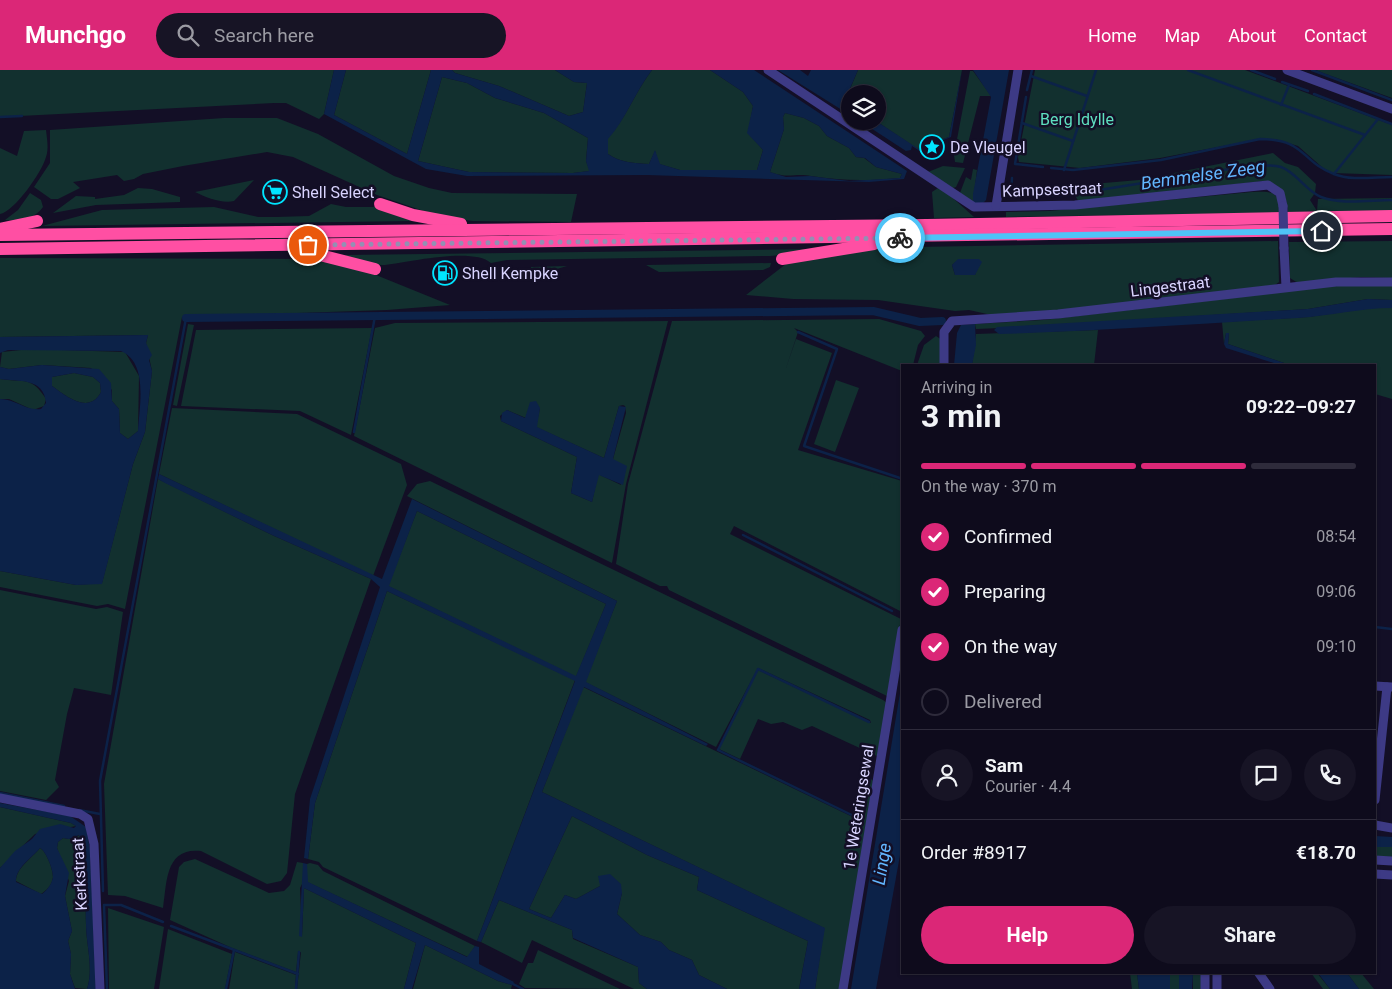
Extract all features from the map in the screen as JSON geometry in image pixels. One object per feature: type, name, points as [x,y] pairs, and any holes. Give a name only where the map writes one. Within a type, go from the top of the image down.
[{"type":"highway","points":[[380,204],[413,215],[490,229]]},
{"type":"highway","points":[[0,235],[1392,216]]},
{"type":"highway","points":[[0,229],[36,222]]},
{"type":"highway","points":[[0,249],[896,238],[1392,229]]},
{"type":"highway","points":[[782,259],[871,245],[896,238]]},
{"type":"highway","points":[[288,245],[306,252],[329,255],[375,269]]},
{"type":"street","name":"Kampsestraat","points":[[768,70],[933,179],[968,205],[978,208],[1075,205],[1268,185],[1280,193],[1283,206],[1286,287]]},
{"type":"street","points":[[996,206],[1018,70]]},
{"type":"street","points":[[1287,70],[1392,109]]},
{"type":"street","name":"Lingestraat","points":[[944,364],[944,332],[952,321],[1058,314],[1286,287],[1356,281],[1392,282]]},
{"type":"street","name":"1e Weteringsewal","points":[[843,989],[901,636]]},
{"type":"street","points":[[1376,686],[1390,687],[1378,753],[1376,784]]},
{"type":"street","name":"Kerkstraat","points":[[0,798],[80,814],[88,819],[94,844],[100,989]]},
{"type":"street","points":[[1376,825],[1392,828]]},
{"type":"street","points":[[1376,860],[1392,861]]},
{"type":"street","points":[[1376,874],[1392,875]]},
{"type":"street","points":[[1205,974],[1205,989]]},
{"type":"street","points":[[1217,974],[1217,989]]},
{"type":"street","points":[[1259,974],[1270,989]]},
{"type":"green space","points":[[0,70],[334,70],[324,114],[319,119],[286,103],[0,117]]},
{"type":"green space","points":[[346,70],[431,70],[407,154],[334,115]]},
{"type":"green space","points":[[452,70],[555,70],[574,82],[587,83],[583,112],[569,116],[499,86],[455,73]]},
{"type":"green space","points":[[652,70],[710,70],[743,92],[753,106],[748,133],[763,150],[757,170],[680,170],[659,164],[655,151],[649,164],[623,161],[608,154],[607,139],[620,123]]},
{"type":"green space","points":[[858,70],[962,70],[949,137],[938,141],[930,157],[886,128],[886,85],[852,85]]},
{"type":"green space","name":"Berg Idylle","points":[[1035,70],[1245,70],[1392,125],[1392,175],[1333,173],[1323,168],[1298,146],[1275,139],[1260,139],[1160,158],[1080,168],[1019,162],[1018,157]]},
{"type":"green space","points":[[1316,70],[1392,70],[1392,98],[1323,73]]},
{"type":"green space","points":[[970,71],[973,71],[991,96],[980,96],[963,163],[955,162],[954,155]]},
{"type":"green space","points":[[442,77],[467,83],[495,98],[544,113],[588,138],[586,161],[590,171],[573,173],[469,172],[418,161]]},
{"type":"green space","points":[[785,113],[804,118],[819,126],[827,136],[849,148],[856,157],[864,158],[876,167],[902,174],[900,178],[844,180],[805,175],[782,175],[770,172],[784,129],[783,117]]},
{"type":"green space","points":[[224,118],[277,118],[318,134],[394,176],[429,188],[452,193],[577,194],[571,222],[473,221],[444,218],[377,195],[293,157],[267,152],[143,174],[134,179],[124,181],[117,175],[73,182],[80,188],[58,199],[51,199],[34,187],[50,163],[50,130]]},
{"type":"green space","points":[[46,130],[47,154],[39,172],[20,199],[6,212],[0,214],[0,148],[17,156],[24,131]]},
{"type":"green space","points":[[1273,153],[1285,163],[1298,167],[1316,184],[1315,193],[1310,200],[1317,211],[1318,199],[1392,198],[1392,211],[1288,212],[1286,201],[1279,188],[1270,182],[1264,181],[1079,202],[1069,186],[1139,180]]},
{"type":"green space","points":[[943,166],[965,168],[956,187],[953,188],[928,172]]},
{"type":"green space","points":[[973,169],[977,170],[973,203],[960,193],[966,177],[971,180]]},
{"type":"green space","points":[[254,180],[234,201],[219,201],[195,192]]},
{"type":"green space","points":[[138,188],[152,189],[180,197],[180,202],[96,205],[53,213],[76,196],[95,197],[95,199],[124,195]]},
{"type":"green space","points":[[938,188],[946,192],[974,217],[934,218],[932,192]]},
{"type":"green space","points":[[1269,192],[1276,196],[1280,206],[1280,213],[1006,217],[1006,212],[1049,211]]},
{"type":"green space","points":[[30,193],[41,200],[43,207],[35,215],[26,219],[5,220],[18,210]]},
{"type":"green space","points":[[331,204],[346,207],[380,207],[414,221],[42,226],[102,210],[214,207],[258,217],[276,217],[309,216]]},
{"type":"green space","points":[[1278,241],[1279,282],[1275,285],[1049,312],[996,316],[969,310],[955,311],[878,300],[793,299],[746,295],[786,264],[857,248]],"holes":[[[959,259],[979,259],[975,275],[955,275],[952,265]]]},
{"type":"green space","points":[[1392,241],[1392,278],[1361,277],[1298,283],[1290,278],[1289,242]]},
{"type":"green space","points":[[819,249],[770,256],[507,260],[491,263],[482,258],[456,256],[385,265],[369,263],[343,255]]},
{"type":"green space","points":[[0,258],[324,259],[376,275],[450,305],[387,310],[182,317],[125,609],[108,604],[97,606],[0,587],[0,571],[76,585],[102,583],[133,464],[145,432],[152,371],[146,343],[148,335],[0,337]]},
{"type":"green space","points":[[771,263],[770,267],[763,270],[659,272],[646,265]]},
{"type":"green space","points":[[567,266],[540,274],[531,269],[531,267]]},
{"type":"green space","points":[[1343,285],[1392,286],[1392,300],[1368,299],[1308,309],[1021,327],[976,329],[975,324],[1043,320]]},
{"type":"green space","points":[[1371,308],[1392,308],[1392,399],[1376,394],[1376,364],[1287,364],[1228,344],[1229,333],[1226,333],[1224,344],[1222,322],[1308,317]]},
{"type":"green space","points":[[879,319],[921,331],[925,336],[918,345],[913,364],[901,364],[901,371],[794,328],[798,332],[785,371],[796,339],[832,353],[798,450],[901,481],[901,611],[734,526],[730,534],[901,619],[887,696],[669,590],[667,586],[660,586],[616,564],[628,484],[672,321]]},
{"type":"green space","points":[[668,321],[626,484],[612,563],[354,436],[375,328],[395,323]],"holes":[[[619,406],[625,406],[626,413],[613,459],[621,485],[598,474],[592,502],[571,493],[577,457],[501,421],[500,416],[507,410],[526,418],[540,408],[536,427],[604,458]]]},
{"type":"green space","points":[[188,324],[194,325],[177,406],[173,405]]},
{"type":"green space","points":[[372,328],[351,435],[300,411],[181,406],[196,330]]},
{"type":"green space","points":[[1098,330],[1094,364],[972,364],[976,334]]},
{"type":"green space","points":[[936,336],[942,340],[942,364],[917,364],[924,345]]},
{"type":"green space","points":[[30,349],[125,352],[139,376],[138,431],[128,439],[120,433],[119,409],[112,401],[112,390],[91,368],[42,365],[9,369],[0,367],[2,352]]},
{"type":"green space","points":[[74,373],[93,377],[100,383],[101,392],[96,399],[84,403],[77,401],[52,386],[52,377]]},
{"type":"green space","points":[[0,379],[21,381],[36,386],[46,399],[44,406],[33,410],[9,399],[0,399]]},
{"type":"green space","points":[[836,380],[859,388],[835,452],[814,444]]},
{"type":"green space","points":[[172,408],[297,414],[401,464],[407,485],[373,576],[159,474]]},
{"type":"green space","points":[[158,479],[272,535],[371,579],[295,794],[287,873],[281,881],[267,884],[201,851],[189,851],[174,860],[170,868],[163,908],[125,896],[108,895],[104,784]]},
{"type":"green space","points":[[430,481],[883,700],[887,703],[877,756],[812,726],[802,730],[783,722],[771,724],[758,719],[740,759],[719,749],[758,670],[871,723],[870,720],[758,668],[716,747],[585,682],[617,601],[407,496],[417,484]]},
{"type":"green space","points":[[417,511],[606,604],[576,677],[388,586]]},
{"type":"green space","points":[[0,590],[96,609],[107,607],[123,612],[111,695],[74,688],[67,714],[55,780],[59,787],[46,800],[0,791]]},
{"type":"green space","points":[[387,591],[575,680],[477,941],[323,867],[319,862],[308,859],[315,803]]},
{"type":"green space","points":[[583,687],[863,822],[871,779],[873,781],[840,989],[815,989],[824,928],[542,792]]},
{"type":"green space","points":[[0,807],[71,823],[76,826],[35,834],[0,868]]},
{"type":"green space","points":[[572,816],[647,855],[699,877],[697,890],[808,941],[799,989],[727,989],[699,975],[692,960],[669,950],[661,942],[640,935],[617,914],[622,893],[600,886],[576,899],[565,895],[551,918],[529,909]]},
{"type":"green space","points":[[80,835],[85,868],[86,932],[90,965],[87,989],[75,988],[70,974],[71,954],[68,941],[72,931],[65,896],[69,881],[57,848],[58,842],[63,838],[69,839]]},
{"type":"green space","points":[[1376,847],[1392,847],[1392,857],[1376,856]]},
{"type":"green space","points":[[40,848],[49,861],[53,877],[49,887],[41,894],[16,881],[21,867]]},
{"type":"green space","points":[[195,859],[269,893],[284,891],[290,885],[297,862],[303,863],[303,882],[300,888],[302,936],[304,888],[416,943],[404,989],[297,989],[301,952],[298,953],[296,972],[232,948],[170,920],[179,867],[184,862]]},
{"type":"green space","points":[[307,864],[318,865],[323,871],[475,946],[468,957],[307,882]]},
{"type":"green space","points":[[499,900],[572,930],[573,939],[638,967],[639,983],[647,989],[634,989],[532,940],[522,963],[481,942]]},
{"type":"green space","points":[[108,908],[164,927],[154,989],[109,989]]},
{"type":"green space","points":[[168,929],[232,954],[225,989],[159,989]]},
{"type":"green space","points":[[425,945],[498,981],[512,985],[511,989],[413,989]]},
{"type":"green space","points":[[538,950],[620,989],[525,988],[519,984],[528,963],[533,963]]},
{"type":"green space","points":[[235,952],[296,975],[295,989],[229,989]]},
{"type":"green space","points":[[1130,974],[1137,974],[1139,989],[1132,989]]},
{"type":"green space","points":[[1170,974],[1179,974],[1179,989],[1170,989]]},
{"type":"green space","points":[[1193,974],[1201,974],[1201,989],[1193,989]]},
{"type":"green space","points":[[1312,974],[1318,974],[1330,989],[1323,989]]},
{"type":"green space","points":[[1348,974],[1362,974],[1374,989],[1359,989]]},
{"type":"water","points":[[334,70],[346,70],[334,115],[407,154],[431,70],[452,70],[455,73],[499,86],[569,116],[583,112],[587,83],[574,82],[555,70],[652,70],[620,123],[608,139],[608,154],[623,161],[649,164],[655,150],[660,164],[680,170],[757,170],[763,150],[747,133],[753,106],[743,92],[710,70],[754,70],[841,127],[841,130],[845,130],[907,171],[904,179],[869,182],[647,175],[467,176],[426,169],[324,114]],"holes":[[[442,77],[467,83],[495,98],[544,113],[588,138],[586,161],[589,171],[573,173],[469,172],[418,161]],[[785,113],[804,118],[819,126],[827,136],[849,148],[856,157],[865,158],[876,167],[902,174],[900,178],[849,181],[810,176],[786,177],[770,172],[784,129],[783,117]]]},
{"type":"water","points":[[778,70],[800,70],[808,76],[811,70],[858,70],[852,85],[841,85],[841,109]]},
{"type":"water","points":[[962,70],[951,137],[938,142],[934,160],[912,146],[911,150],[906,151],[874,130],[886,130],[886,128],[931,157],[938,141],[949,137]]},
{"type":"water","points":[[973,70],[1009,70],[986,200],[983,203],[973,203],[973,194],[991,97]]},
{"type":"water","points":[[958,259],[979,259],[982,262],[975,275],[955,275],[952,265]]},
{"type":"water","points":[[1368,299],[1392,300],[1392,308],[1368,309],[1298,318],[1111,329],[999,334],[994,330],[997,327],[1308,309]]},
{"type":"water","points":[[975,324],[976,345],[972,364],[954,364],[957,333],[961,325]]},
{"type":"water","points":[[1226,333],[1229,333],[1228,344],[1287,364],[1277,364],[1226,348],[1224,344]]},
{"type":"water","points":[[148,335],[146,343],[152,355],[149,360],[152,371],[145,432],[133,464],[102,584],[76,585],[0,571],[0,399],[36,409],[41,409],[46,403],[44,395],[35,385],[29,382],[0,379],[0,367],[9,369],[42,365],[99,369],[111,383],[112,401],[119,409],[120,433],[128,439],[138,431],[140,387],[136,365],[130,357],[121,351],[8,350],[0,353],[0,337]],"holes":[[[74,373],[93,377],[100,383],[101,392],[96,399],[90,402],[77,401],[52,386],[52,377]]]},
{"type":"water","points":[[536,401],[540,408],[537,427],[604,458],[619,406],[626,407],[613,459],[627,466],[623,485],[599,475],[592,502],[571,493],[577,457],[501,421],[502,413],[507,410],[525,418],[530,402]]},
{"type":"water","points":[[159,474],[382,579],[412,499],[617,601],[586,682],[708,744],[706,746],[584,687],[542,792],[825,928],[815,989],[799,989],[808,941],[697,890],[699,877],[647,855],[572,816],[529,909],[551,918],[565,895],[576,899],[600,886],[598,876],[610,874],[621,884],[622,893],[617,914],[640,935],[661,942],[669,950],[692,960],[699,975],[727,989],[647,989],[639,983],[638,967],[573,938],[572,930],[499,900],[481,942],[477,941],[575,681],[387,591],[315,803],[308,859],[304,858],[310,799],[380,587],[371,579],[272,535],[158,479]],"holes":[[[417,511],[606,604],[576,676],[389,586]]]},
{"type":"water","name":"Linge","points":[[901,687],[901,850],[876,989],[851,989]]},
{"type":"water","points":[[0,803],[70,816],[86,827],[90,849],[96,989],[87,989],[90,965],[86,932],[86,867],[79,835],[69,839],[63,838],[58,842],[57,848],[69,873],[65,896],[72,931],[68,941],[71,954],[70,974],[75,989],[0,989],[0,868],[15,851],[32,839],[40,829],[60,824],[74,828],[76,826],[71,823],[0,807]],"holes":[[[40,848],[49,861],[53,877],[49,887],[42,894],[16,882],[16,877],[21,868]]]},
{"type":"water","points":[[1376,836],[1392,837],[1392,847],[1376,847]]},
{"type":"water","points":[[303,863],[307,864],[308,882],[467,957],[475,946],[479,947],[479,964],[514,982],[512,985],[498,981],[425,945],[412,989],[404,989],[416,943],[304,888],[302,937],[299,936]]},
{"type":"water","points":[[1137,974],[1170,974],[1170,989],[1139,989]]},
{"type":"water","points":[[1179,974],[1193,974],[1192,989],[1179,989]]},
{"type":"water","points":[[1319,974],[1348,974],[1359,989],[1330,989]]},
{"type":"waterway","points":[[1027,90],[1032,70]]},
{"type":"waterway","points":[[1064,170],[1096,70]]},
{"type":"waterway","points":[[1188,70],[1365,135]]},
{"type":"waterway","points":[[1251,70],[1275,79]]},
{"type":"waterway","points":[[1312,70],[1392,100]]},
{"type":"waterway","points":[[1031,76],[1087,96]]},
{"type":"waterway","points":[[1282,82],[1308,91]]},
{"type":"waterway","points":[[1281,105],[1289,85]]},
{"type":"waterway","points":[[1314,94],[1392,124]]},
{"type":"waterway","points":[[1026,97],[1015,164],[1043,167]]},
{"type":"waterway","points":[[0,117],[22,116]]},
{"type":"waterway","points":[[1334,174],[1378,119]]},
{"type":"waterway","points":[[1022,123],[1073,141]]},
{"type":"waterway","points":[[1051,168],[1073,170],[1161,160],[1260,139],[1275,140],[1295,147],[1323,169],[1334,174],[1355,178],[1392,177]]},
{"type":"waterway","name":"Bemmelse Zeeg","points":[[1005,196],[1068,195],[1249,166],[1269,165],[1286,169],[1321,197],[1338,201],[1392,200]]},
{"type":"waterway","points":[[1011,196],[1012,178]]},
{"type":"waterway","points":[[186,318],[873,311],[920,322],[942,321]]},
{"type":"waterway","points":[[354,432],[375,316]]},
{"type":"waterway","points":[[103,891],[100,781],[186,318]]},
{"type":"waterway","points":[[798,332],[837,349],[804,446],[900,478]]},
{"type":"waterway","points":[[743,535],[892,611]]},
{"type":"waterway","points":[[1376,627],[1392,629]]},
{"type":"waterway","points":[[869,722],[758,669],[718,750],[862,820],[869,780]]},
{"type":"waterway","points":[[0,793],[64,806]]},
{"type":"waterway","points":[[79,810],[100,814]]},
{"type":"waterway","points":[[107,989],[104,905],[121,905],[163,922]]},
{"type":"waterway","points":[[171,926],[298,974]]},
{"type":"waterway","points":[[226,989],[234,950]]},
{"type":"waterway","points":[[296,989],[299,952]]},
{"type":"waterway","points":[[511,983],[523,989]]},
{"type":"way so far","points":[[308,245],[900,238]]},
{"type":"place","name":"De Vleugel","points":[[932,147]]},
{"type":"place","name":"Shell Select","points":[[275,192]]},
{"type":"place","name":"Shell Kempke","points":[[445,273]]},
{"type":"route","points":[[900,238],[1322,231]]}]
